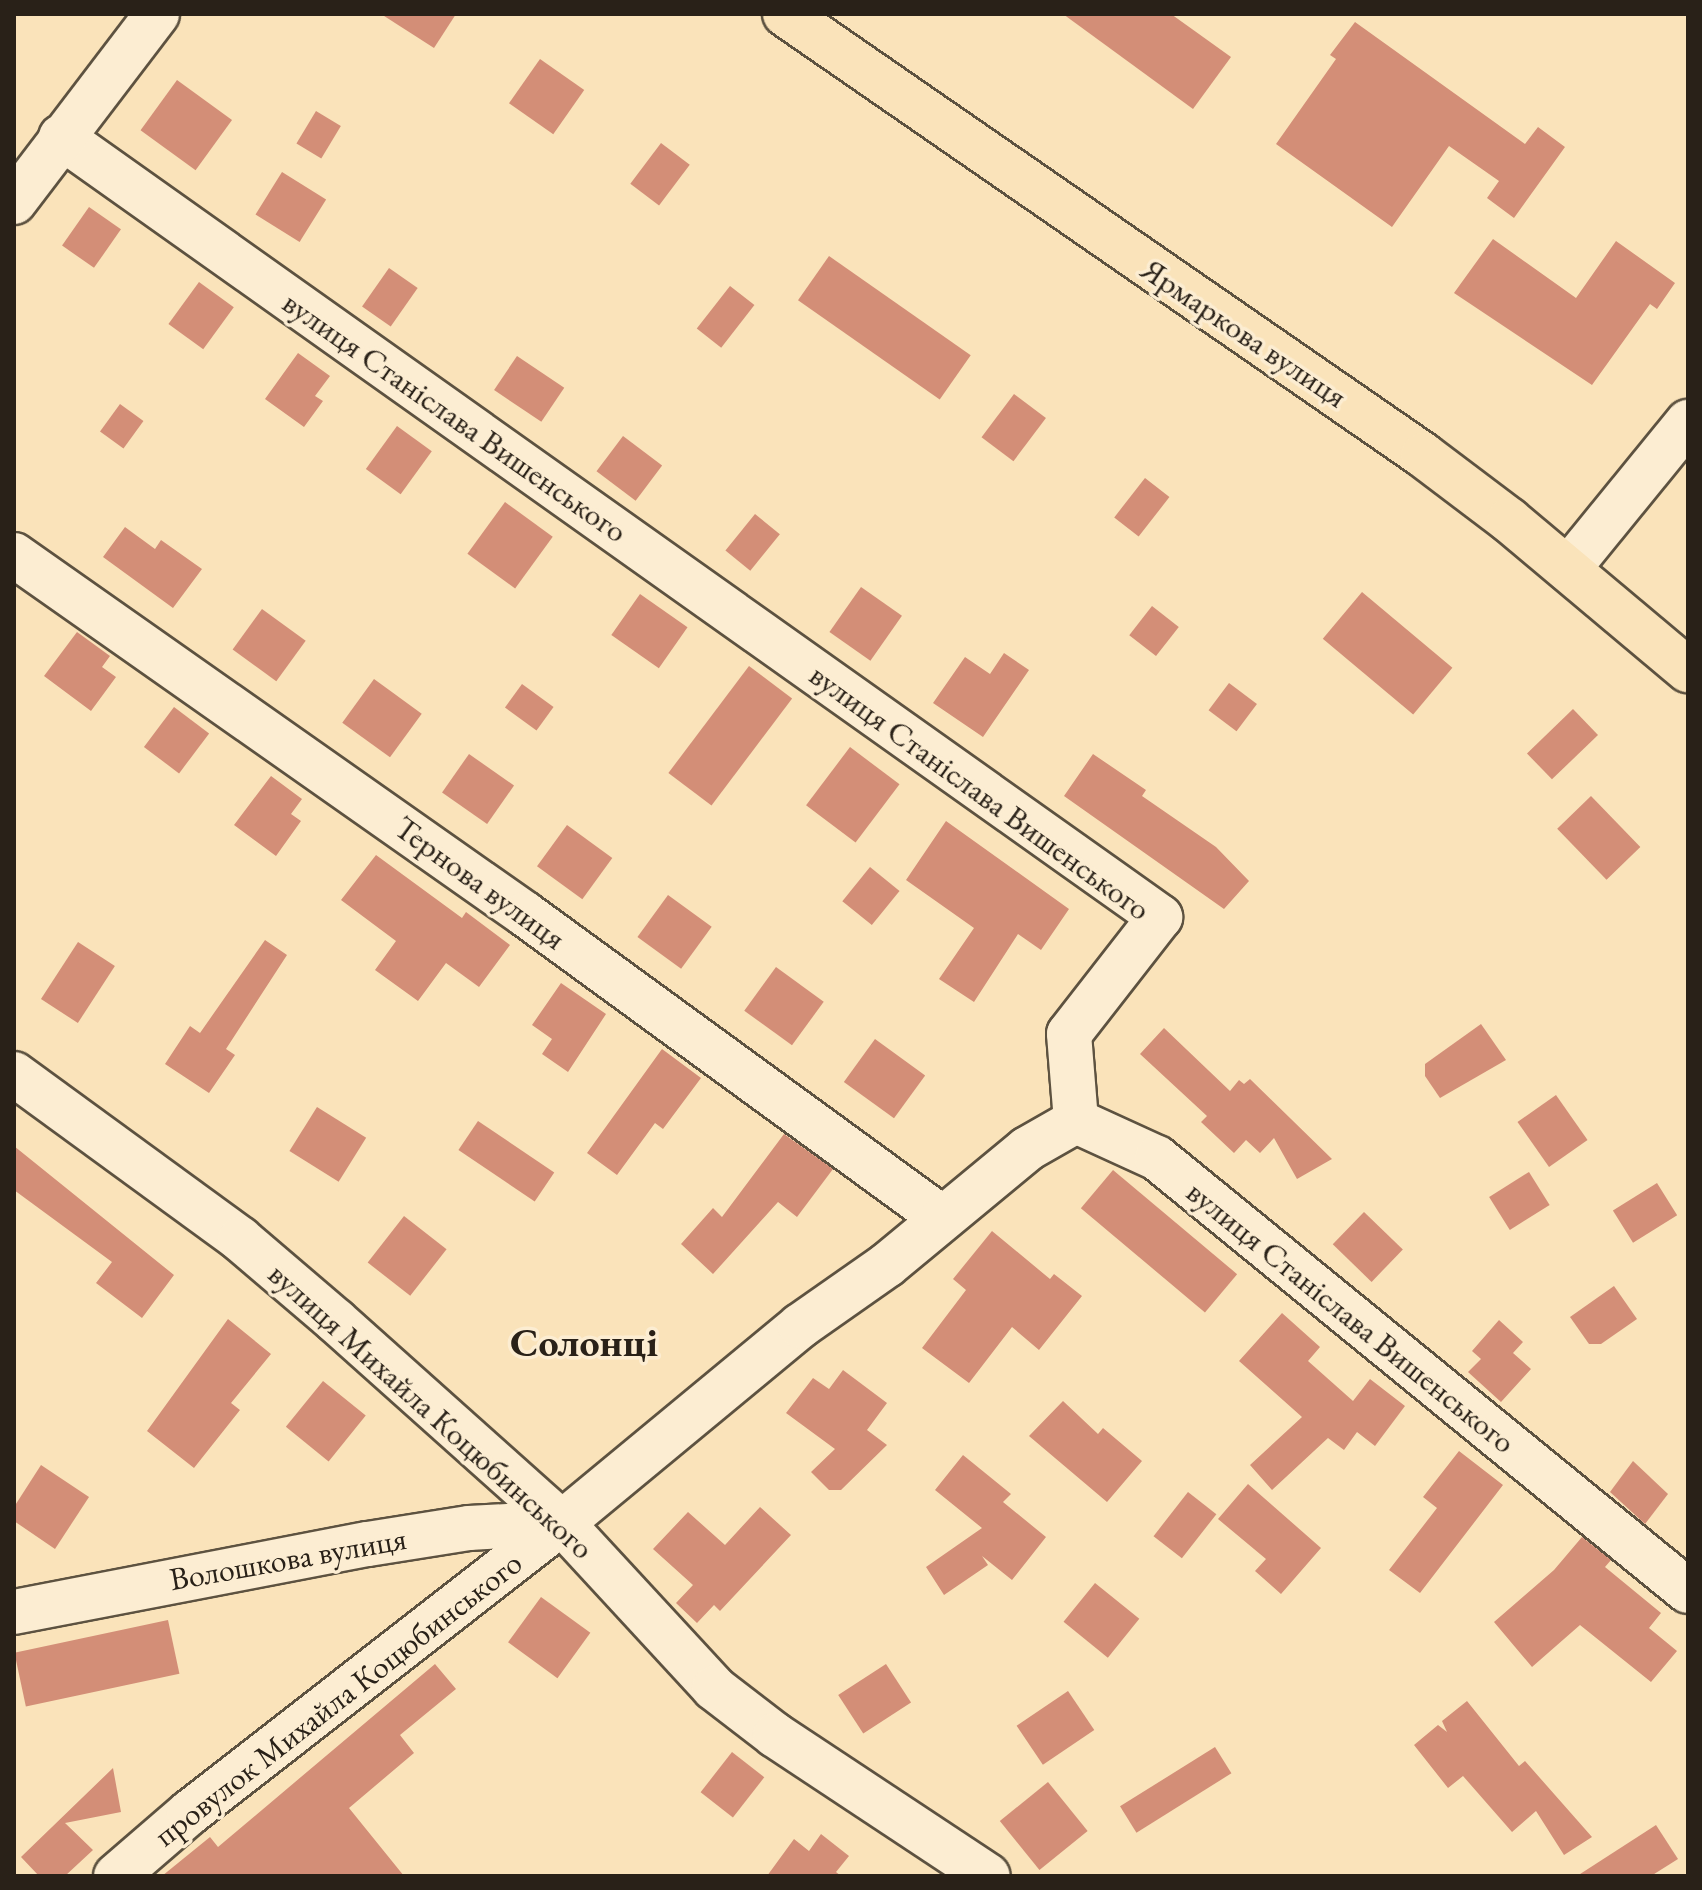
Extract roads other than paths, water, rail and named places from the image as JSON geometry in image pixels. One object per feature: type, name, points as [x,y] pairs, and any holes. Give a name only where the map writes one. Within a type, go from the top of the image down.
[{"type":"main road","name":"Ярмаркова вулиця","points":[[785,14],[1423,455],[1568,569],[1688,670]]},
{"type":"street","points":[[14,202],[157,14]]},
{"type":"street","name":"вулиця Станіслава Вишенського","points":[[61,137],[1160,917],[1069,1034],[1076,1121],[1157,1158],[1688,1591]]},
{"type":"street","points":[[1568,569],[1688,422]]},
{"type":"street","name":"Тернова вулиця","points":[[14,555],[525,914],[942,1218]]},
{"type":"street","name":"вулиця Михайла Коцюбинського","points":[[14,1074],[240,1239],[562,1523],[658,1633],[714,1688],[775,1735],[988,1876]]},
{"type":"street","name":"провулок Михайла Коцюбинського","points":[[116,1876],[189,1813],[562,1523],[800,1326],[887,1265],[1027,1149],[1076,1121]]},
{"type":"street","name":"Волошкова вулиця","points":[[15,1609],[469,1528],[562,1523]]},
{"type":"district","name":"Солонці","points":[[584,1342]]}]
